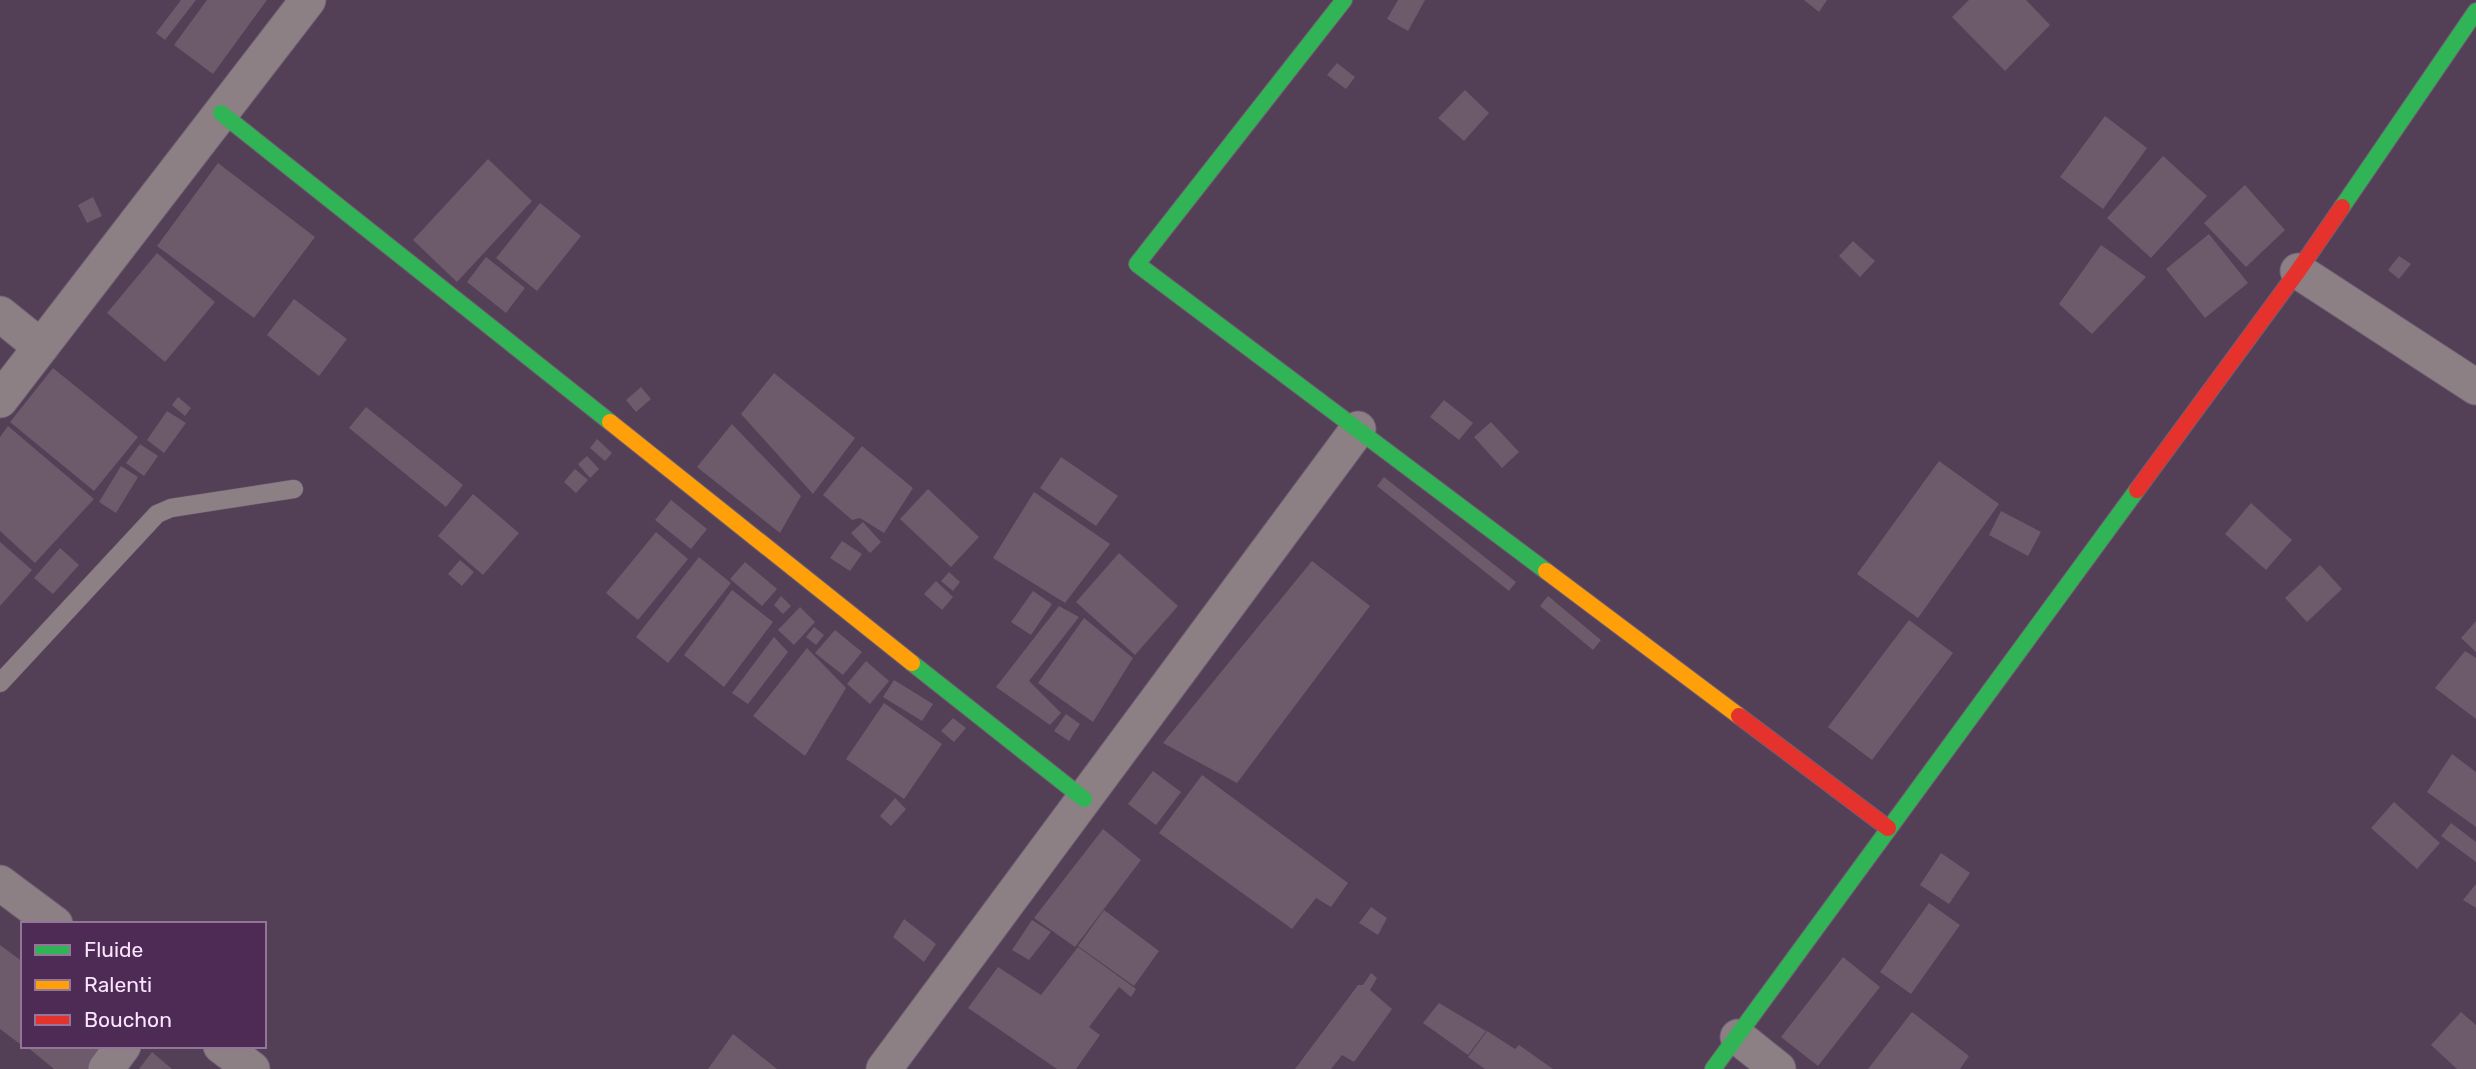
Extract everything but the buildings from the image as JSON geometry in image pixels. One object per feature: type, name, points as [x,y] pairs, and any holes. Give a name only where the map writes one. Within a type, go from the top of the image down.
[{"type":"street","points":[[0,400],[308,0]]},
{"type":"street","points":[[1344,0],[1137,264],[1888,828]]},
{"type":"street","points":[[1713,1069],[2298,271],[2476,11]]},
{"type":"street","points":[[221,113],[1084,799]]},
{"type":"street","points":[[2298,271],[2476,387]]},
{"type":"street","points":[[0,314],[41,347]]},
{"type":"street","points":[[884,1069],[1358,429]]},
{"type":"street","points":[[0,883],[52,922]]},
{"type":"street","points":[[1738,1037],[1778,1069]]},
{"type":"street","points":[[106,1069],[122,1048]]},
{"type":"street","points":[[224,1048],[252,1069]]},
{"type":"lane","points":[[0,683],[157,514],[171,508],[294,489]]},
{"type":"traffic: fast","points":[[1344,0],[1137,264],[1546,571]]},
{"type":"traffic: fast","points":[[2342,207],[2476,11]]},
{"type":"traffic: fast","points":[[221,113],[610,422]]},
{"type":"traffic: fast","points":[[1713,1069],[2137,490]]},
{"type":"traffic: fast","points":[[912,663],[1084,799]]},
{"type":"traffic: slow","points":[[610,422],[912,663]]},
{"type":"traffic: slow","points":[[1546,571],[1739,716]]},
{"type":"traffic: jam","points":[[2137,490],[2342,207]]},
{"type":"traffic: jam","points":[[1739,716],[1888,828]]}]
